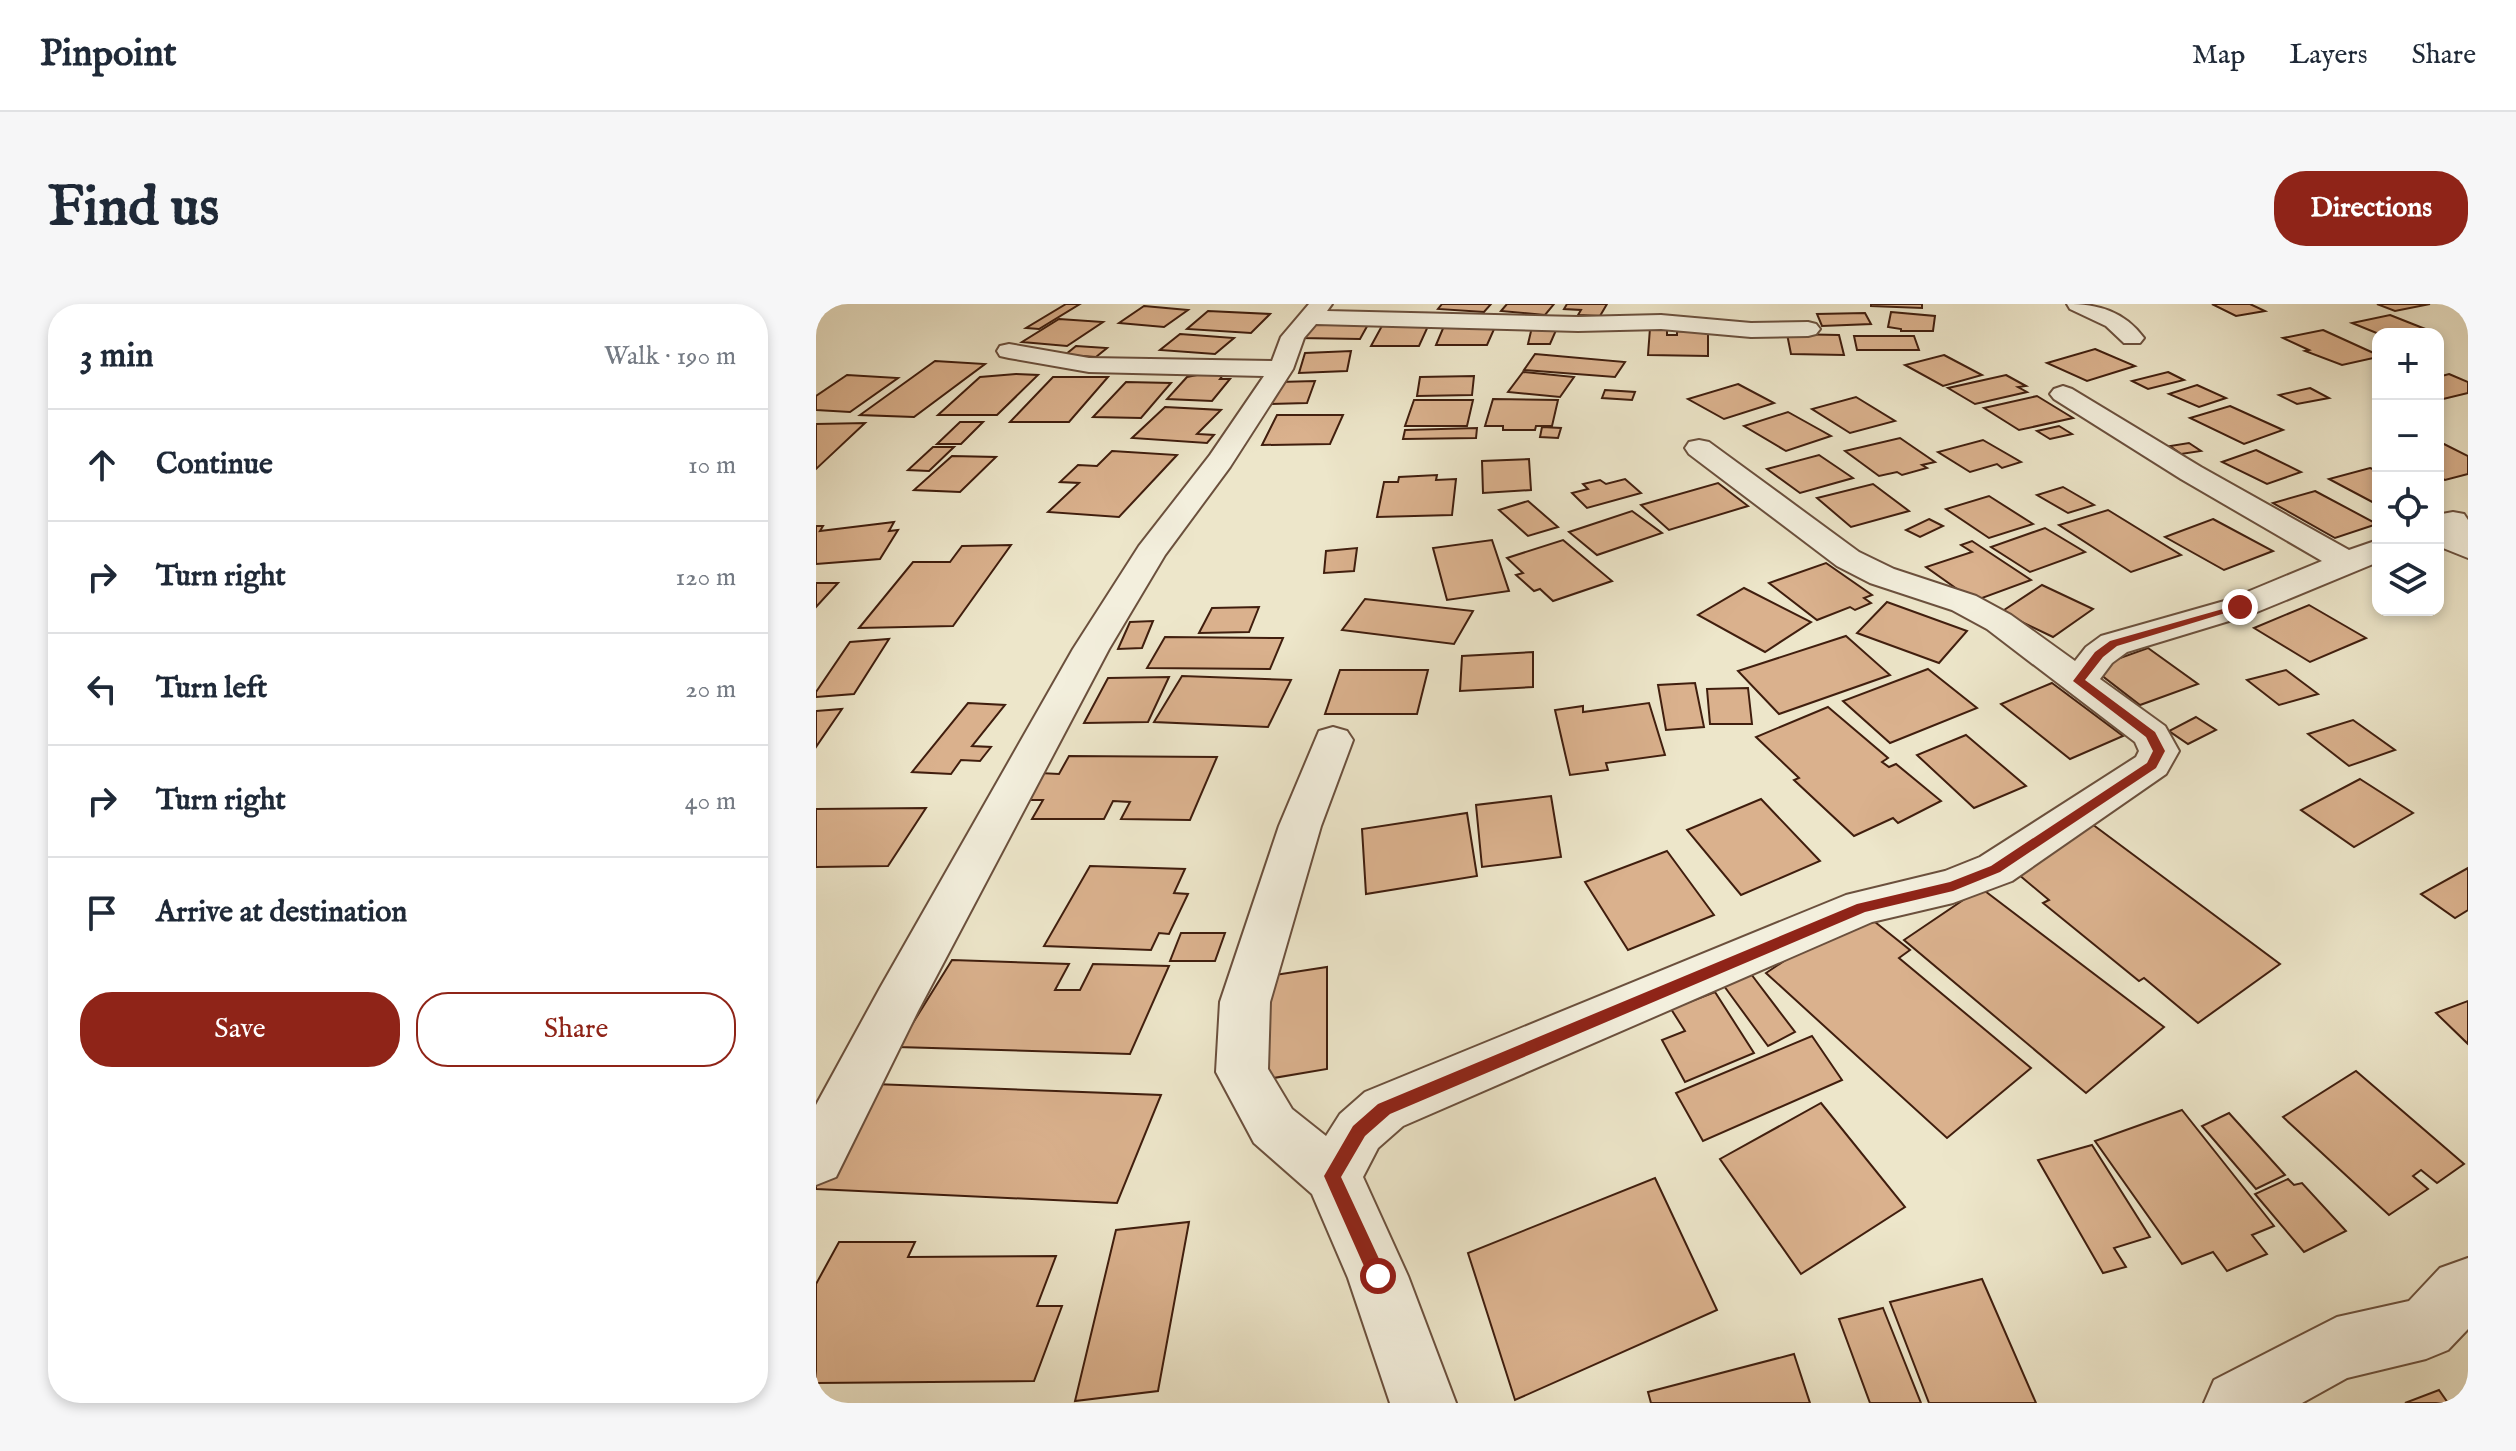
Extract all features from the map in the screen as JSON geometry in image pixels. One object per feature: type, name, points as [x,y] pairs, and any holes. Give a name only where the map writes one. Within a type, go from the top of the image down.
[{"type":"street","points":[[2078,304],[2114,321],[2132,338]]},
{"type":"street","points":[[816,1159],[1091,649],[1150,553],[1220,461],[1281,369],[1293,337],[1314,310],[1578,324],[1661,322],[1751,330],[1808,329]]},
{"type":"street","points":[[1009,351],[1089,365],[1281,369]]},
{"type":"street","points":[[2063,394],[2345,562]]},
{"type":"street","points":[[1333,1176],[1359,1131],[1384,1109],[1862,907],[1953,886],[1996,869],[2152,765],[2159,751],[2151,735],[1999,622],[1964,603],[1882,576],[1848,559],[1699,448]]},
{"type":"street","points":[[2079,681],[2099,655],[2114,644],[2240,607],[2372,552]]},
{"type":"street","points":[[1333,740],[1300,826],[1245,1002],[1242,1072],[1273,1126],[1333,1176],[1378,1276],[1423,1403]]},
{"type":"street","points":[[2237,1403],[2337,1349],[2426,1328],[2462,1290],[2468,1289]]},
{"type":"building","points":[[1066,304],[1080,304],[1039,329],[1026,328]]},
{"type":"building","points":[[1442,304],[1491,304],[1484,312],[1438,309]]},
{"type":"building","points":[[1507,304],[1554,304],[1545,315],[1501,311]]},
{"type":"building","points":[[1567,304],[1607,304],[1600,316],[1578,315],[1581,310],[1564,309]]},
{"type":"building","points":[[1922,304],[1922,308],[1871,306]]},
{"type":"building","points":[[2212,304],[2250,304],[2265,311],[2236,316]]},
{"type":"building","points":[[2377,304],[2430,304],[2395,311]]},
{"type":"building","points":[[1144,306],[1188,310],[1164,327],[1119,323]]},
{"type":"building","points":[[1208,311],[1270,314],[1251,333],[1187,329]]},
{"type":"building","points":[[1891,312],[1935,316],[1933,331],[1901,331],[1888,327]]},
{"type":"building","points":[[1865,313],[1871,324],[1822,326],[1817,314]]},
{"type":"building","points":[[2390,315],[2423,328],[2372,328],[2372,331],[2352,323]]},
{"type":"building","points":[[1059,319],[1103,322],[1067,346],[1022,342]]},
{"type":"building","points":[[1311,321],[1370,321],[1360,339],[1300,338]]},
{"type":"building","points":[[1383,324],[1429,324],[1419,346],[1371,346]]},
{"type":"building","points":[[1444,326],[1495,327],[1487,345],[1436,345]]},
{"type":"building","points":[[1532,327],[1557,328],[1550,344],[1528,344]]},
{"type":"building","points":[[1650,328],[1667,328],[1667,335],[1677,335],[1677,331],[1708,332],[1708,356],[1648,355]]},
{"type":"building","points":[[2323,330],[2372,352],[2372,358],[2342,365],[2305,351],[2309,350],[2283,338]]},
{"type":"building","points":[[1180,334],[1234,338],[1215,354],[1160,350]]},
{"type":"building","points":[[1787,334],[1839,335],[1844,355],[1791,354]]},
{"type":"building","points":[[1854,336],[1914,336],[1919,350],[1857,350]]},
{"type":"building","points":[[1076,346],[1107,348],[1096,357],[1065,355]]},
{"type":"building","points":[[2095,349],[2135,366],[2087,381],[2047,363]]},
{"type":"building","points":[[1351,351],[1347,371],[1299,373],[1305,353]]},
{"type":"building","points":[[1535,354],[1625,362],[1615,377],[1524,370]]},
{"type":"building","points":[[1944,355],[1982,375],[1943,386],[1905,365]]},
{"type":"building","points":[[935,361],[985,364],[914,417],[860,415]]},
{"type":"building","points":[[1523,372],[1574,377],[1560,397],[1508,392]]},
{"type":"building","points":[[2168,372],[2184,380],[2148,389],[2132,381]]},
{"type":"building","points":[[2449,374],[2468,382],[2468,393],[2444,399],[2444,375]]},
{"type":"building","points":[[847,375],[898,378],[850,412],[816,410],[816,396]]},
{"type":"building","points":[[1038,375],[997,415],[938,415],[980,377]]},
{"type":"building","points":[[1223,375],[1220,379],[1230,379],[1212,401],[1167,399],[1187,377]]},
{"type":"building","points":[[2006,375],[2026,386],[2018,387],[2027,392],[1975,404],[1948,388]]},
{"type":"building","points":[[1474,376],[1472,395],[1417,396],[1420,377]]},
{"type":"building","points":[[1053,377],[1108,377],[1069,422],[1010,422]]},
{"type":"building","points":[[1315,381],[1307,403],[1270,404],[1279,382]]},
{"type":"building","points":[[1126,382],[1171,383],[1141,418],[1093,417]]},
{"type":"building","points":[[1738,384],[1774,403],[1724,419],[1688,399]]},
{"type":"building","points":[[2197,385],[2226,398],[2199,407],[2169,394]]},
{"type":"building","points":[[2310,388],[2329,398],[2297,404],[2279,395]]},
{"type":"building","points":[[1605,390],[1635,392],[1632,400],[1602,398]]},
{"type":"building","points":[[2037,396],[2073,418],[2019,430],[1984,408]]},
{"type":"building","points":[[1856,397],[1895,421],[1850,433],[1812,409]]},
{"type":"building","points":[[1493,399],[1558,400],[1552,426],[1536,426],[1535,430],[1503,430],[1503,426],[1485,426]]},
{"type":"building","points":[[1414,400],[1473,400],[1467,426],[1405,426]]},
{"type":"building","points":[[2230,406],[2283,430],[2244,444],[2190,418]]},
{"type":"building","points":[[1165,407],[1221,410],[1197,434],[1214,435],[1207,443],[1132,438]]},
{"type":"building","points":[[1788,412],[1831,436],[1786,451],[1744,426]]},
{"type":"building","points":[[1277,415],[1343,415],[1330,444],[1262,445]]},
{"type":"building","points":[[960,422],[983,422],[961,444],[937,444]]},
{"type":"building","points":[[865,423],[816,469],[816,424]]},
{"type":"building","points":[[2059,426],[2072,434],[2050,439],[2037,431]]},
{"type":"building","points":[[1542,427],[1561,428],[1558,438],[1540,437]]},
{"type":"building","points":[[1477,428],[1476,438],[1403,439],[1405,430]]},
{"type":"building","points":[[1900,438],[1935,462],[1922,465],[1927,468],[1902,475],[1897,472],[1879,476],[1845,451]]},
{"type":"building","points":[[1983,440],[2021,462],[2002,468],[1997,464],[1970,472],[1938,452]]},
{"type":"building","points":[[2189,443],[2201,451],[2181,454],[2170,446]]},
{"type":"building","points":[[2444,444],[2468,456],[2468,474],[2445,480]]},
{"type":"building","points":[[933,447],[954,447],[929,471],[908,470]]},
{"type":"building","points":[[2256,450],[2301,472],[2267,484],[2222,462]]},
{"type":"building","points":[[1112,451],[1177,455],[1119,517],[1048,512],[1079,483],[1060,482],[1078,465],[1097,466]]},
{"type":"building","points":[[1819,455],[1853,478],[1800,493],[1767,469]]},
{"type":"building","points":[[952,456],[996,457],[960,492],[914,490]]},
{"type":"building","points":[[1529,459],[1531,490],[1483,493],[1482,461]]},
{"type":"building","points":[[2372,469],[2372,502],[2329,479]]},
{"type":"building","points":[[1437,475],[1436,480],[1456,479],[1452,515],[1377,517],[1384,482],[1398,482],[1399,477]]},
{"type":"building","points":[[1625,479],[1641,493],[1587,508],[1572,493],[1588,489],[1583,484],[1600,480],[1606,484]]},
{"type":"building","points":[[1718,483],[1748,506],[1669,530],[1641,505]]},
{"type":"building","points":[[1873,484],[1909,511],[1851,527],[1817,498]]},
{"type":"building","points":[[2063,487],[2094,505],[2068,513],[2037,495]]},
{"type":"building","points":[[2315,491],[2372,521],[2372,526],[2335,538],[2273,503]]},
{"type":"building","points":[[1989,496],[2033,524],[1989,538],[1946,509]]},
{"type":"building","points":[[1528,501],[1558,527],[1528,536],[1499,510]]},
{"type":"building","points":[[2108,510],[2181,555],[2131,572],[2059,525]]},
{"type":"building","points":[[1632,511],[1662,533],[1597,555],[1569,532]]},
{"type":"building","points":[[1929,519],[1943,526],[1920,537],[1906,530]]},
{"type":"building","points":[[2213,519],[2273,551],[2224,570],[2165,537]]},
{"type":"building","points":[[894,522],[889,531],[898,530],[880,559],[816,564],[816,526],[823,526],[820,531]]},
{"type":"building","points":[[2045,528],[2085,552],[2030,572],[1991,547]]},
{"type":"building","points":[[1492,540],[1509,591],[1447,600],[1433,548]]},
{"type":"building","points":[[1563,540],[1612,581],[1553,601],[1540,589],[1534,591],[1516,575],[1523,573],[1507,558]]},
{"type":"building","points":[[1972,541],[2031,580],[1974,601],[1926,567],[1972,552],[1961,545]]},
{"type":"building","points":[[1011,545],[953,626],[859,628],[913,562],[950,562],[962,546]]},
{"type":"building","points":[[1357,548],[1354,571],[1324,573],[1326,551]]},
{"type":"building","points":[[1826,563],[1872,595],[1864,598],[1871,603],[1855,610],[1850,607],[1817,620],[1769,583]]},
{"type":"building","points":[[816,583],[838,583],[816,607]]},
{"type":"building","points":[[2042,585],[2093,609],[2053,637],[2001,612]]},
{"type":"building","points":[[1744,588],[1811,622],[1765,652],[1698,615]]},
{"type":"building","points":[[1365,599],[1473,611],[1454,644],[1342,630]]},
{"type":"building","points":[[1887,602],[1967,631],[1939,663],[1857,633]]},
{"type":"building","points":[[2309,605],[2366,638],[2310,662],[2254,628]]},
{"type":"building","points":[[1259,607],[1249,632],[1199,633],[1212,608]]},
{"type":"building","points":[[1153,621],[1142,648],[1118,649],[1130,622]]},
{"type":"building","points":[[1846,636],[1890,675],[1779,714],[1738,671]]},
{"type":"building","points":[[1165,637],[1283,638],[1270,669],[1147,668]]},
{"type":"building","points":[[889,639],[854,694],[816,697],[816,692],[850,642]]},
{"type":"building","points":[[2148,648],[2198,684],[2140,705],[2092,668]]},
{"type":"building","points":[[1533,652],[1533,687],[1460,691],[1462,656]]},
{"type":"building","points":[[1928,669],[1977,708],[1890,743],[1843,701]]},
{"type":"building","points":[[1340,670],[1428,670],[1417,714],[1325,714]]},
{"type":"building","points":[[2286,670],[2318,694],[2279,705],[2247,680]]},
{"type":"building","points":[[1182,676],[1291,680],[1268,727],[1154,722]]},
{"type":"building","points":[[1169,677],[1148,722],[1084,723],[1108,678]]},
{"type":"building","points":[[1695,683],[1704,727],[1666,730],[1658,685]]},
{"type":"building","points":[[2052,683],[2123,736],[2070,759],[2001,704]]},
{"type":"building","points":[[1748,688],[1752,724],[1710,724],[1707,689]]},
{"type":"building","points":[[968,703],[1005,705],[972,746],[991,747],[980,761],[961,760],[951,774],[912,772]]},
{"type":"building","points":[[1649,703],[1665,755],[1606,763],[1608,770],[1570,775],[1555,710],[1583,706],[1583,712]]},
{"type":"building","points":[[1828,707],[1888,758],[1882,762],[1889,767],[1896,764],[1941,801],[1898,823],[1893,818],[1854,836],[1794,780],[1799,778],[1756,737]]},
{"type":"building","points":[[842,709],[816,747],[816,711]]},
{"type":"building","points":[[2196,717],[2216,730],[2188,744],[2169,731]]},
{"type":"building","points":[[2353,720],[2395,750],[2349,766],[2308,734]]},
{"type":"building","points":[[1966,735],[2026,786],[1974,808],[1917,755]]},
{"type":"building","points":[[1069,756],[1217,757],[1190,820],[1121,819],[1130,802],[1113,801],[1104,819],[1032,819],[1043,800],[1025,800],[1040,773],[1059,774]]},
{"type":"building","points":[[2360,779],[2413,813],[2354,847],[2301,810]]},
{"type":"building","points":[[1551,796],[1561,857],[1482,867],[1476,805]]},
{"type":"building","points":[[1761,799],[1820,861],[1741,895],[1687,830]]},
{"type":"building","points":[[926,808],[888,866],[816,867],[816,809]]},
{"type":"building","points":[[1467,813],[1477,876],[1366,894],[1362,829]]},
{"type":"building","points":[[2092,824],[2280,964],[2198,1023],[2144,978],[2139,981],[2043,903],[2049,900],[2012,869]]},
{"type":"building","points":[[1667,851],[1714,915],[1628,950],[1585,882]]},
{"type":"building","points":[[1090,866],[1185,869],[1174,893],[1188,894],[1169,934],[1159,933],[1151,950],[1044,946]]},
{"type":"building","points":[[2468,868],[2468,910],[2455,918],[2421,894]]},
{"type":"building","points":[[1981,888],[2164,1027],[2086,1093],[1904,940]]},
{"type":"building","points":[[1860,910],[1910,950],[1899,958],[2031,1068],[1947,1138],[1766,973]]},
{"type":"building","points":[[1181,933],[1225,933],[1215,961],[1170,961]]},
{"type":"building","points":[[952,960],[1069,964],[1055,990],[1080,990],[1093,964],[1169,966],[1130,1054],[898,1047]]},
{"type":"building","points":[[1327,967],[1327,1069],[1256,1081],[1262,977]]},
{"type":"building","points":[[1751,974],[1795,1032],[1768,1046],[1724,986]]},
{"type":"building","points":[[1715,992],[1754,1053],[1685,1082],[1662,1040],[1685,1031],[1671,1009]]},
{"type":"building","points":[[2468,1001],[2468,1044],[2436,1013]]},
{"type":"building","points":[[1812,1036],[1842,1080],[1703,1141],[1676,1093]]},
{"type":"building","points":[[2356,1071],[2464,1164],[2437,1183],[2421,1170],[2413,1176],[2428,1189],[2389,1215],[2283,1117]]},
{"type":"building","points":[[874,1084],[1161,1095],[1117,1203],[816,1189],[816,1178]]},
{"type":"building","points":[[1821,1103],[1905,1207],[1801,1274],[1720,1159]]},
{"type":"building","points":[[2182,1110],[2274,1226],[2252,1235],[2267,1254],[2227,1271],[2213,1252],[2182,1264],[2095,1141]]},
{"type":"building","points":[[2229,1113],[2285,1175],[2256,1189],[2202,1126]]},
{"type":"building","points":[[2092,1145],[2150,1237],[2114,1248],[2126,1267],[2103,1273],[2038,1160]]},
{"type":"building","points":[[1655,1178],[1717,1310],[1515,1400],[1468,1253]]},
{"type":"building","points":[[2288,1179],[2294,1185],[2302,1183],[2346,1231],[2304,1252],[2255,1194]]},
{"type":"building","points":[[1189,1222],[1158,1391],[1075,1401],[1116,1230]]},
{"type":"building","points":[[839,1242],[915,1242],[908,1257],[1056,1256],[1037,1306],[1062,1306],[1034,1381],[816,1383],[816,1284]]},
{"type":"building","points":[[1982,1279],[2036,1403],[1929,1403],[1890,1302]]},
{"type":"building","points":[[1883,1308],[1921,1403],[1870,1403],[1839,1319]]},
{"type":"building","points":[[1794,1354],[1810,1403],[1651,1403],[1648,1392]]},
{"type":"building","points":[[2439,1390],[2448,1403],[2405,1403]]},
{"type":"route","points":[[1378,1276],[1333,1176],[1359,1131],[1384,1109],[1862,907],[1953,886],[1996,869],[2152,765],[2159,751],[2151,735],[2079,681],[2099,655],[2114,644],[2240,607]]}]
